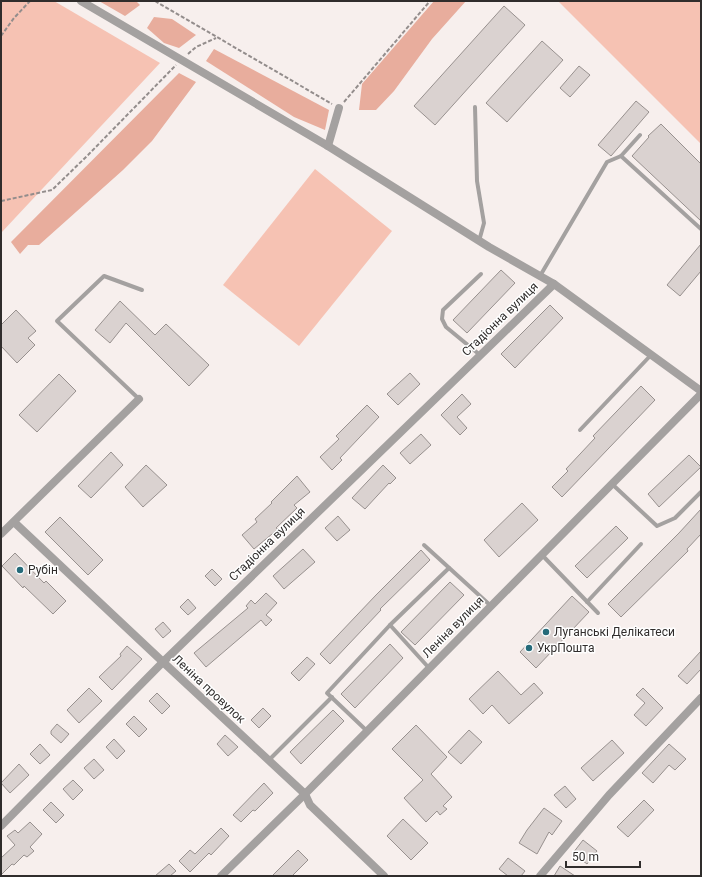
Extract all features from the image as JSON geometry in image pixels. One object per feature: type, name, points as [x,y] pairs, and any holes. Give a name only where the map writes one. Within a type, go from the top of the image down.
[{"type":"street","points":[[81,1],[328,146],[479,241],[554,284],[701,391]]},
{"type":"street","points":[[328,146],[339,108]]},
{"type":"street","name":"Стадіонна вулиця","points":[[1,826],[163,662],[554,284]]},
{"type":"street","name":"Леніна вулиця","points":[[221,876],[306,794],[701,394]]},
{"type":"street","points":[[1,534],[139,399]]},
{"type":"street","name":"Леніна провулок","points":[[14,522],[306,794],[310,805],[384,876]]},
{"type":"street","points":[[540,876],[609,795],[701,698]]},
{"type":"lane","points":[[475,107],[477,181],[484,223],[479,241]]},
{"type":"lane","points":[[540,276],[607,162],[621,156],[640,135]]},
{"type":"lane","points":[[621,156],[701,229]]},
{"type":"lane","points":[[480,355],[446,327],[442,319],[443,310],[481,274]]},
{"type":"lane","points":[[139,399],[57,321],[104,276],[142,290]]},
{"type":"lane","points":[[580,430],[651,355]]},
{"type":"lane","points":[[612,484],[657,526],[675,518],[701,492]]},
{"type":"lane","points":[[587,602],[641,544]]},
{"type":"lane","points":[[424,545],[491,606]]},
{"type":"lane","points":[[542,555],[598,613]]},
{"type":"lane","points":[[367,731],[327,693],[390,625],[449,568]]},
{"type":"lane","points":[[390,625],[430,668]]},
{"type":"lane","points":[[269,760],[332,697]]},
{"type":"path","points":[[1,36],[14,18],[30,1]]},
{"type":"path","points":[[155,1],[216,38],[339,108],[430,1]]},
{"type":"path","points":[[1,201],[52,190],[93,150],[166,74],[196,47],[216,38]]},
{"type":"shaded area","points":[[1,1],[54,1],[160,63],[1,233]]},
{"type":"shaded area","points":[[99,1],[136,1],[140,5],[125,16]]},
{"type":"shaded area","points":[[434,1],[466,1],[432,39],[394,91],[376,110],[359,110],[362,84]]},
{"type":"shaded area","points":[[558,1],[701,1],[701,144]]},
{"type":"shaded area","points":[[154,17],[172,19],[196,35],[179,48],[164,43],[147,28]]},
{"type":"shaded area","points":[[214,49],[329,110],[325,130],[294,117],[206,61]]},
{"type":"shaded area","points":[[179,73],[196,82],[152,141],[123,170],[39,245],[28,245],[20,254],[11,242]]},
{"type":"shaded area","points":[[315,169],[392,231],[299,346],[223,285]]},
{"type":"building","points":[[504,6],[525,25],[435,125],[414,106]]},
{"type":"building","points":[[542,41],[563,60],[507,122],[486,103]]},
{"type":"building","points":[[579,66],[590,75],[570,97],[560,88]]},
{"type":"building","points":[[636,101],[649,112],[611,156],[598,145]]},
{"type":"building","points":[[661,124],[701,164],[701,221],[632,156],[649,137],[648,136]]},
{"type":"building","points":[[701,244],[701,271],[680,296],[667,285]]},
{"type":"building","points":[[501,270],[515,283],[467,333],[453,320]]},
{"type":"building","points":[[120,301],[155,335],[166,324],[209,365],[189,386],[126,323],[110,343],[95,330]]},
{"type":"building","points":[[550,305],[563,318],[515,368],[501,354]]},
{"type":"building","points":[[16,310],[36,331],[28,338],[35,345],[17,363],[1,346],[1,325]]},
{"type":"building","points":[[410,373],[420,384],[398,405],[387,394]]},
{"type":"building","points":[[59,374],[76,391],[37,432],[19,415]]},
{"type":"building","points":[[641,386],[655,400],[562,497],[552,487],[568,471],[566,469],[595,438],[593,436]]},
{"type":"building","points":[[462,394],[471,404],[457,417],[467,428],[460,435],[441,415]]},
{"type":"building","points":[[367,405],[379,417],[340,458],[342,460],[332,470],[320,457],[339,439],[336,436]]},
{"type":"building","points":[[421,434],[431,445],[410,464],[400,453]]},
{"type":"building","points":[[111,452],[123,465],[91,498],[78,486]]},
{"type":"building","points":[[689,455],[701,467],[659,507],[648,494]]},
{"type":"building","points":[[146,465],[167,485],[143,507],[125,487]]},
{"type":"building","points":[[383,465],[396,478],[390,484],[389,483],[365,509],[352,498]]},
{"type":"building","points":[[297,476],[310,492],[294,505],[297,508],[276,528],[278,529],[254,549],[242,535],[257,522],[255,519]]},
{"type":"building","points":[[522,503],[538,520],[499,557],[484,540]]},
{"type":"building","points":[[701,509],[701,534],[687,549],[688,551],[621,617],[608,604]]},
{"type":"building","points":[[338,516],[350,530],[337,541],[325,528]]},
{"type":"building","points":[[60,517],[103,560],[88,575],[45,532]]},
{"type":"building","points":[[616,526],[628,538],[587,578],[575,566]]},
{"type":"building","points":[[303,549],[315,562],[284,589],[273,576]]},
{"type":"building","points":[[421,550],[430,560],[380,609],[381,610],[330,664],[320,654]]},
{"type":"building","points":[[15,553],[44,583],[46,581],[66,601],[53,614],[24,586],[23,588],[2,566]]},
{"type":"building","points":[[212,569],[222,579],[215,586],[205,576]]},
{"type":"building","points":[[450,582],[464,595],[415,645],[401,632]]},
{"type":"building","points":[[266,593],[277,603],[266,615],[272,620],[266,626],[261,620],[206,667],[194,653],[248,608],[246,606],[251,600],[255,604]]},
{"type":"building","points":[[572,596],[589,612],[536,668],[520,652]]},
{"type":"building","points":[[188,599],[196,608],[188,615],[180,607]]},
{"type":"building","points":[[163,622],[171,631],[163,638],[155,629]]},
{"type":"building","points":[[390,644],[403,658],[355,708],[341,694]]},
{"type":"building","points":[[127,646],[142,659],[112,690],[99,677],[121,656],[120,654]]},
{"type":"building","points":[[701,651],[701,669],[687,684],[678,676]]},
{"type":"building","points":[[307,657],[315,664],[299,681],[291,673]]},
{"type":"building","points":[[498,671],[521,695],[534,683],[543,693],[509,724],[492,705],[483,714],[469,699]]},
{"type":"building","points":[[89,688],[102,701],[79,723],[67,710]]},
{"type":"building","points":[[643,688],[663,708],[646,726],[634,715],[645,703],[636,695]]},
{"type":"building","points":[[157,693],[170,706],[162,714],[149,701]]},
{"type":"building","points":[[263,708],[271,716],[259,728],[251,720]]},
{"type":"building","points":[[333,710],[344,721],[301,764],[290,752]]},
{"type":"building","points":[[134,716],[147,729],[139,737],[126,724]]},
{"type":"building","points":[[57,724],[69,734],[61,743],[51,734],[51,731]]},
{"type":"building","points":[[416,725],[447,757],[431,774],[452,797],[443,806],[447,809],[440,815],[437,811],[426,822],[404,798],[423,780],[392,749]]},
{"type":"building","points":[[469,730],[482,742],[461,764],[448,752]]},
{"type":"building","points":[[225,735],[238,747],[228,756],[217,744]]},
{"type":"building","points":[[114,739],[125,751],[117,759],[106,747]]},
{"type":"building","points":[[612,740],[624,753],[593,781],[581,768]]},
{"type":"building","points":[[40,744],[50,755],[40,764],[30,754]]},
{"type":"building","points":[[669,744],[686,759],[675,770],[669,765],[653,783],[642,773]]},
{"type":"building","points":[[94,759],[104,770],[94,779],[84,768]]},
{"type":"building","points":[[19,764],[29,775],[10,793],[1,783]]},
{"type":"building","points":[[73,780],[83,790],[73,800],[63,789]]},
{"type":"building","points":[[264,783],[273,793],[255,811],[253,810],[241,822],[233,815]]},
{"type":"building","points":[[565,786],[576,799],[566,808],[554,795]]},
{"type":"building","points":[[644,800],[654,810],[628,837],[617,827]]},
{"type":"building","points":[[51,802],[64,815],[56,823],[43,810]]},
{"type":"building","points":[[544,808],[562,821],[552,835],[549,832],[537,854],[519,843]]},
{"type":"building","points":[[403,819],[428,843],[411,860],[387,836]]},
{"type":"building","points":[[30,822],[42,834],[30,847],[34,851],[27,857],[24,855],[1,875],[1,858],[15,845],[7,836],[15,830],[18,833]]},
{"type":"building","points":[[221,828],[229,836],[211,855],[209,853],[190,872],[179,861],[190,850],[195,854]]},
{"type":"building","points":[[583,840],[597,851],[587,864],[573,853]]},
{"type":"building","points":[[298,850],[308,860],[292,876],[272,876]]},
{"type":"building","points":[[508,858],[525,871],[521,876],[508,876],[499,869]]},
{"type":"building","points":[[169,864],[176,871],[170,876],[155,876]]},
{"type":"building","points":[[560,866],[575,876],[554,876]]},
{"type":"place","name":"Рубін","points":[[20,570]]},
{"type":"place","name":"Луганські Делікатеси","points":[[546,632]]},
{"type":"place","name":"УкрПошта","points":[[529,648]]}]
